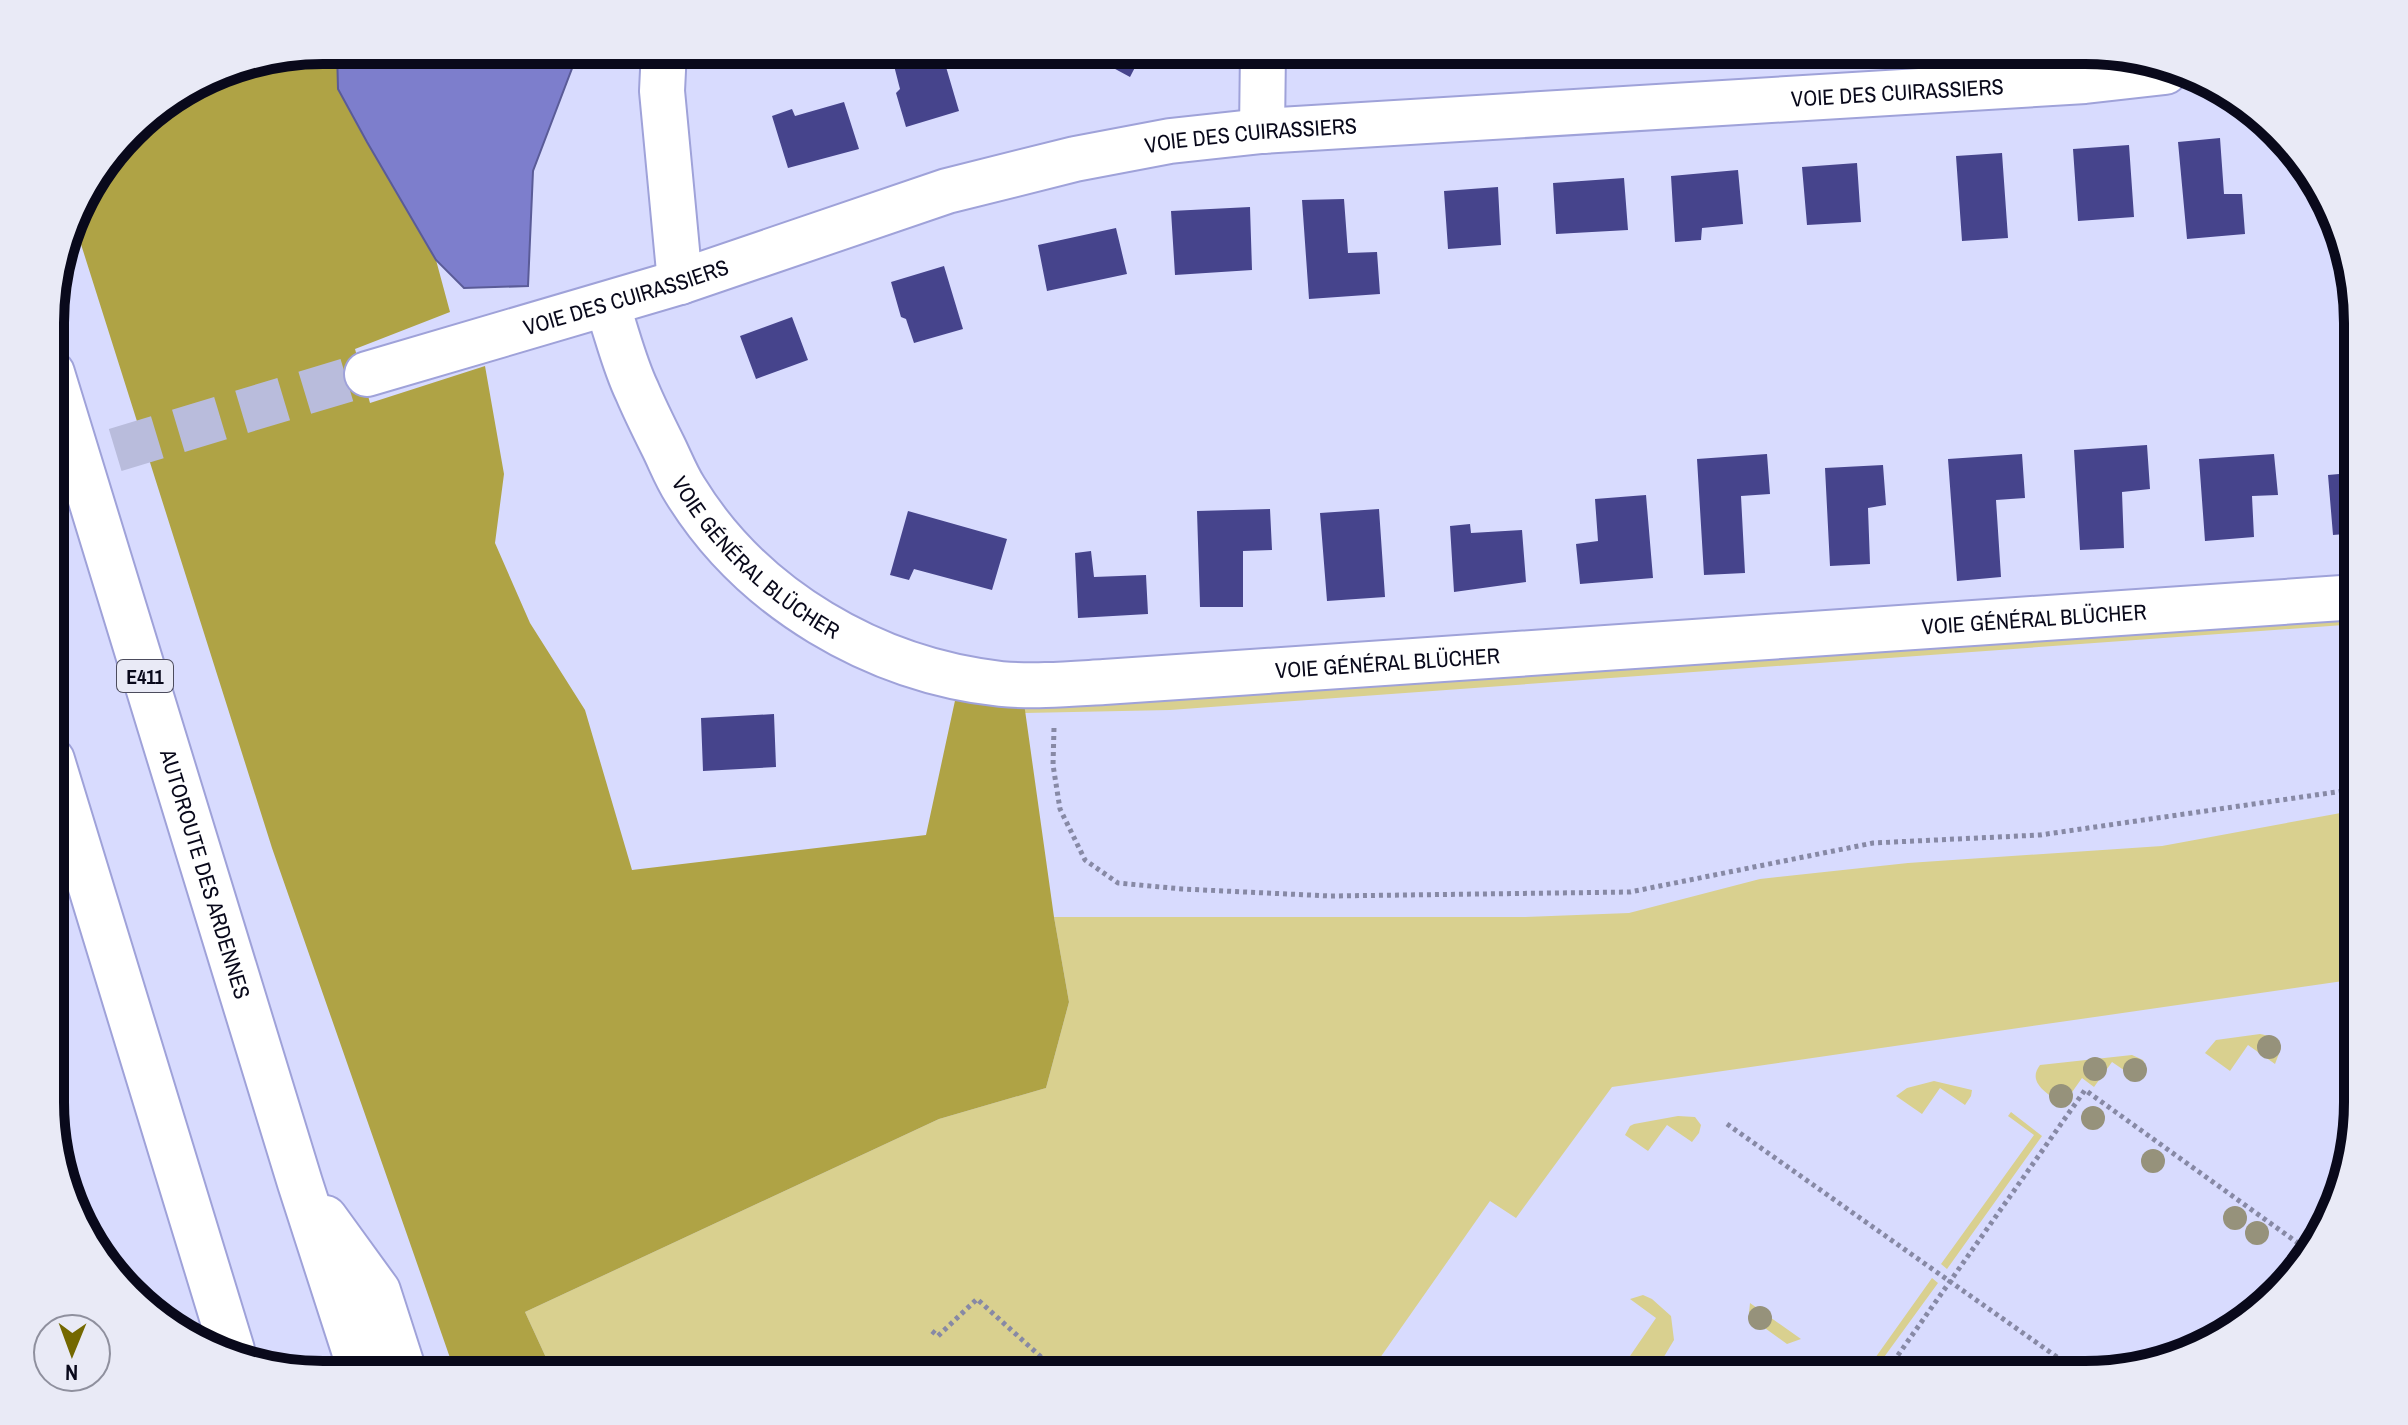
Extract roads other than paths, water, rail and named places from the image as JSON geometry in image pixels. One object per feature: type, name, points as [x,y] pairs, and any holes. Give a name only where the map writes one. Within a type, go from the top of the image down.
[{"type":"main road","points":[[1262,131],[1263,64]]},
{"type":"main road","points":[[663,65],[662,91],[680,282]]},
{"type":"main road","name":"VOIE DES CUIRASSIERS","points":[[367,374],[680,282],[947,191],[1088,156],[1170,141],[1262,131],[2085,81],[2153,73]]},
{"type":"main road","name":"VOIE GÉNÉRAL BLÜCHER","points":[[607,305],[635,389],[684,488],[714,531],[744,564],[785,599],[828,628],[871,650],[964,679],[1047,685],[2343,598]]},
{"type":"main road","name":"AUTOROUTE DES ARDENNES","points":[[64,412],[357,1361]]},
{"type":"main road","points":[[64,799],[230,1343]]},
{"type":"main road","points":[[300,1183],[378,1291],[400,1361]]},
{"type":"water","points":[[337,65],[573,65],[533,171],[528,286],[464,288],[436,260],[338,89]]},
{"type":"tunnel","points":[[64,465],[367,374]]}]
